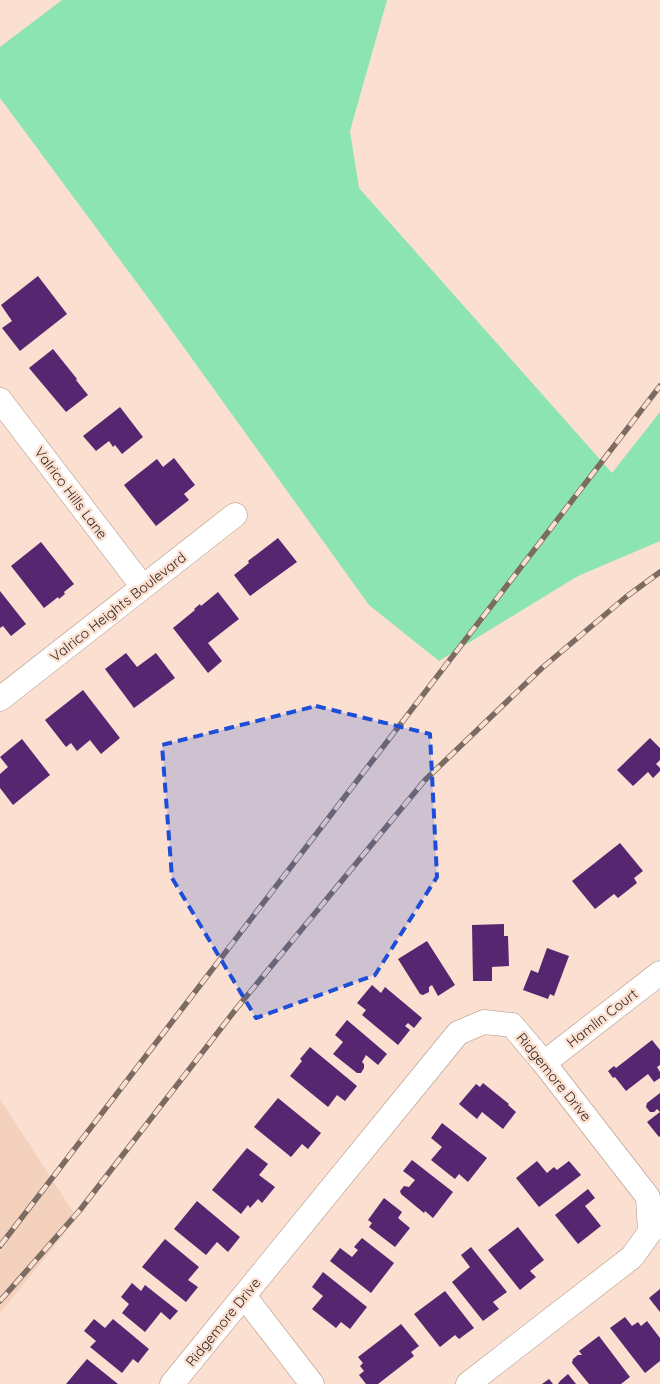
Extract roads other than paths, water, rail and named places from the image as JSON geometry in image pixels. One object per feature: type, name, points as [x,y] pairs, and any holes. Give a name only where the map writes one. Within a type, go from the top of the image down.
[{"type":"street","name":"Valrico Hills Lane","points":[[0,400],[143,587]]},
{"type":"street","name":"Valrico Heights Boulevard","points":[[0,699],[236,515]]},
{"type":"street","name":"Hamlin Court","points":[[544,1063],[660,973]]},
{"type":"street","name":"Ridgemore Drive","points":[[172,1384],[458,1033],[484,1022],[512,1025],[544,1063],[648,1197],[650,1232],[632,1257],[468,1384]]},
{"type":"street","points":[[244,1296],[312,1384]]},
{"type":"railway","points":[[0,1246],[660,386]]},
{"type":"railway","points":[[0,1301],[80,1210],[236,1009],[425,780],[542,668],[626,597],[660,572]]}]
